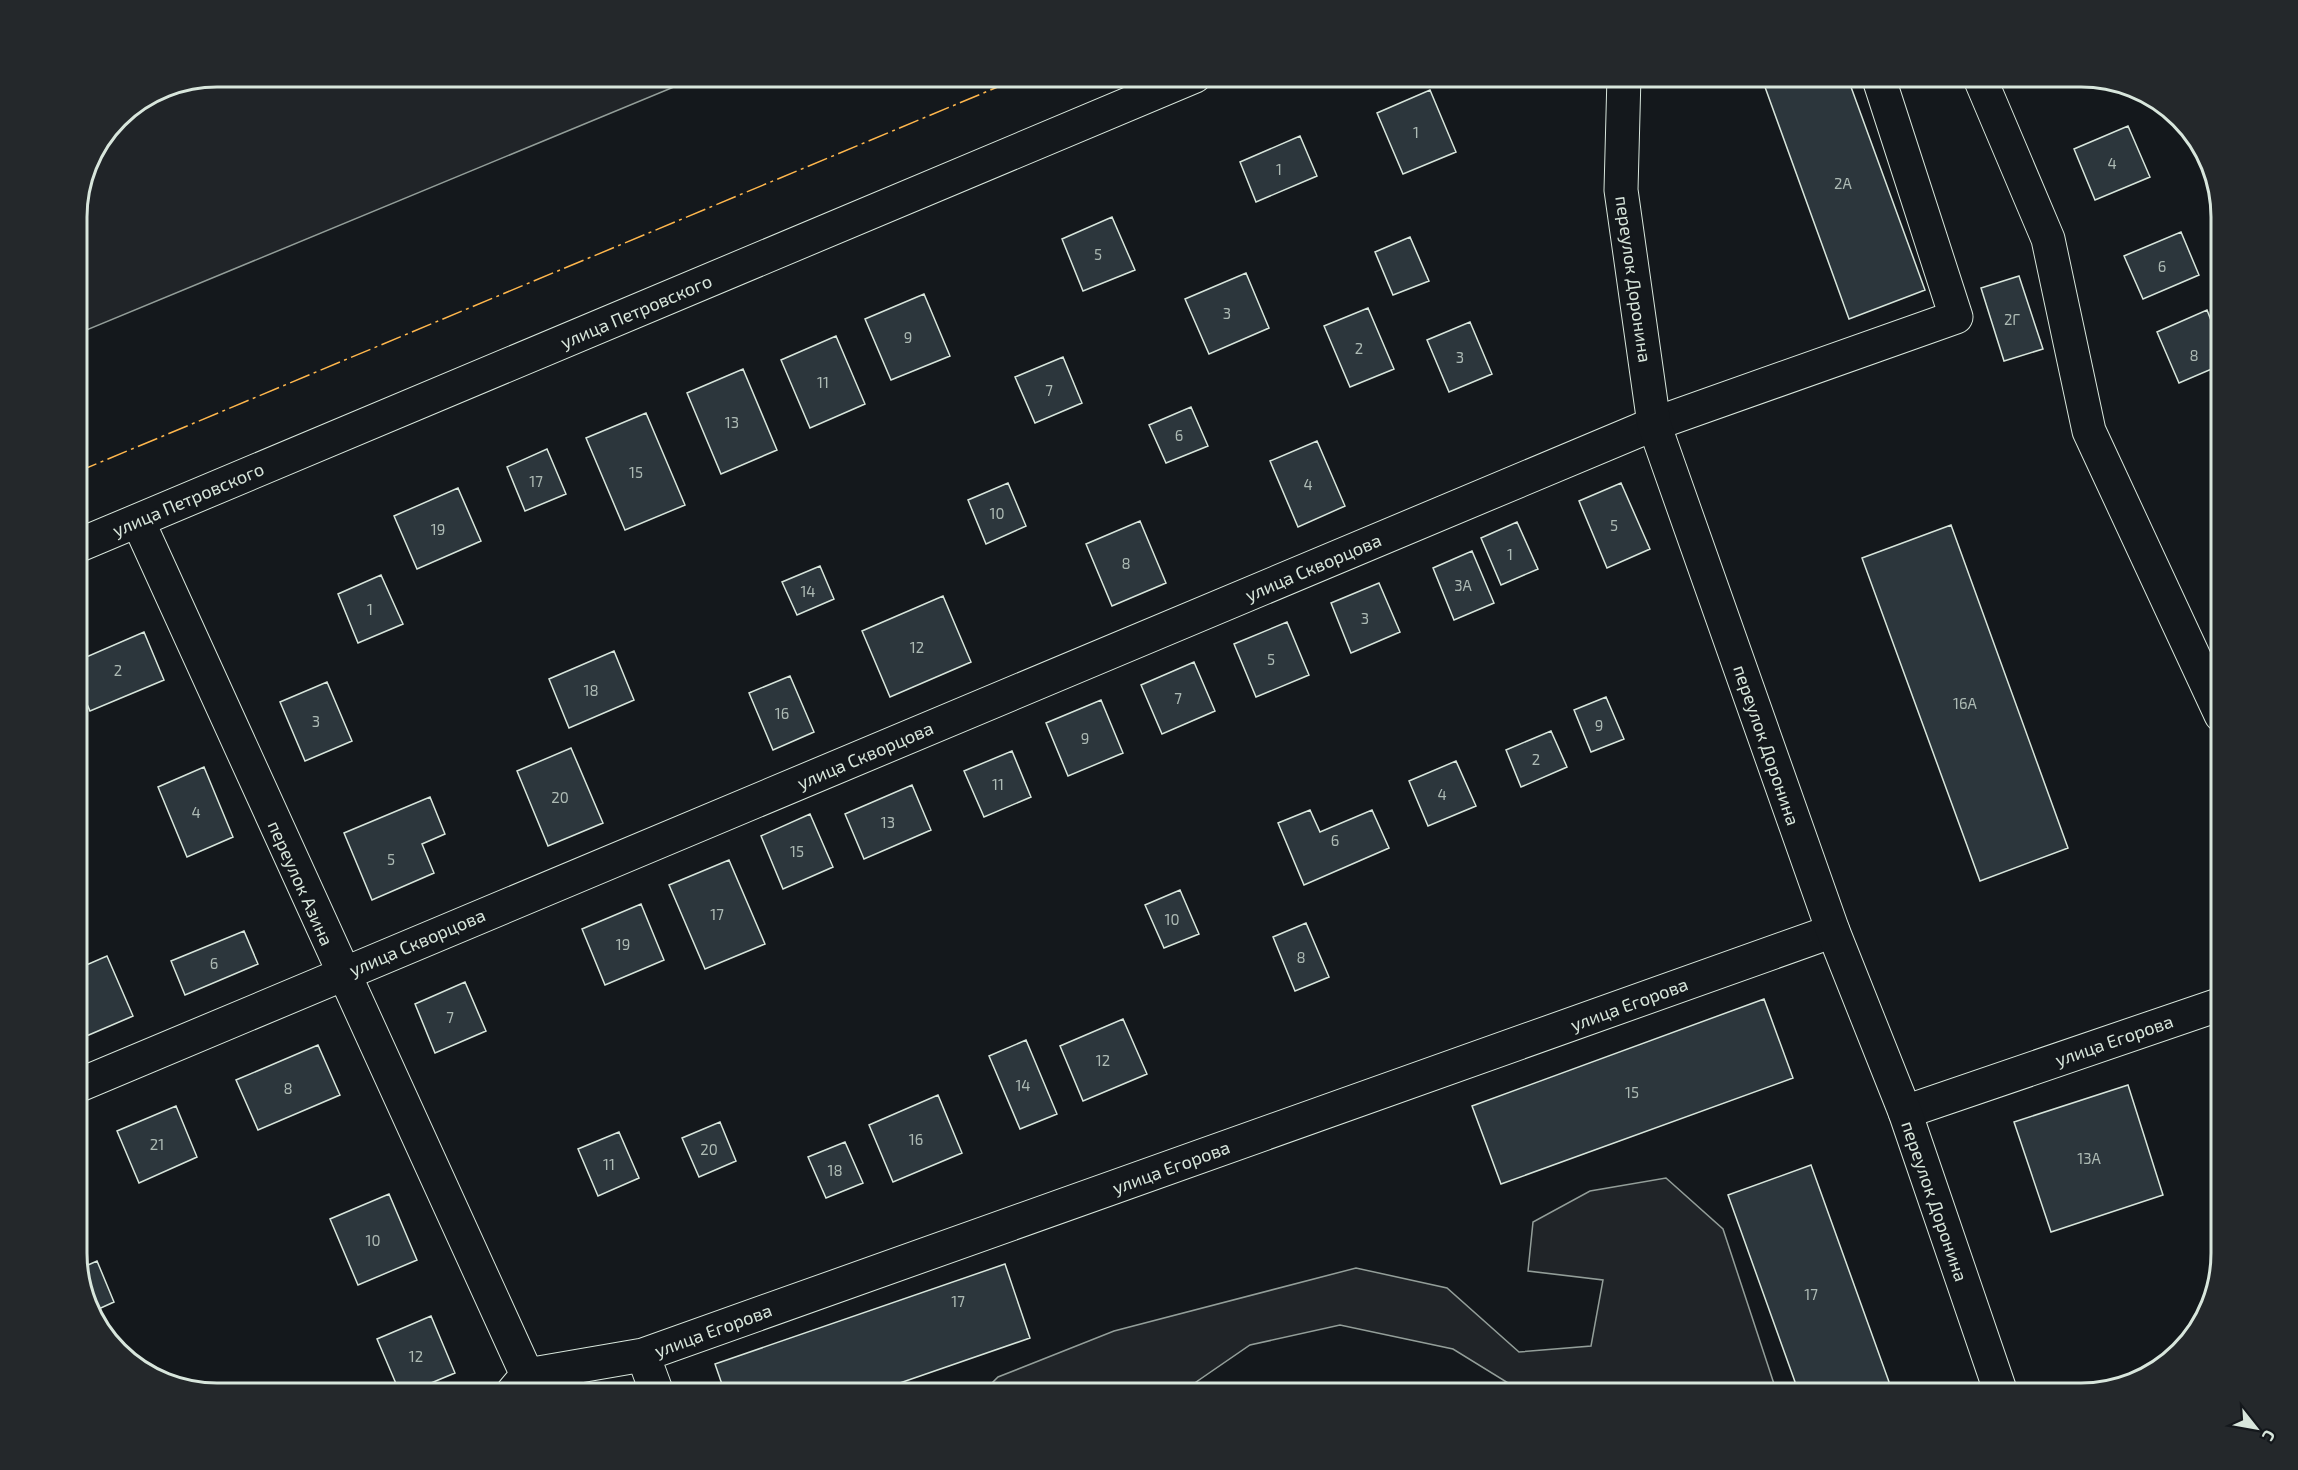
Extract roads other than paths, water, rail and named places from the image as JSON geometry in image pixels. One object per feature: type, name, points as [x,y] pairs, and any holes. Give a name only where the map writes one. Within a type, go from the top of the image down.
[{"type":"street","name":"улица Петровского","points":[[87,542],[1170,87]]},
{"type":"street","name":"переулок Доронина","points":[[1624,87],[1622,190],[1654,424],[1833,931],[1905,1112],[1997,1383]]},
{"type":"street","name":"улица Скворцова","points":[[87,1082],[1654,424],[1956,317],[1882,87]]},
{"type":"street","points":[[1984,87],[2048,238],[2090,431],[2211,692]]},
{"type":"street","name":"переулок Азина","points":[[138,521],[342,974],[520,1383]]},
{"type":"street","name":"улица Егорова","points":[[524,1383],[643,1355],[1833,931]]},
{"type":"street","name":"улица Егорова","points":[[1905,1112],[2211,1008]]},
{"type":"street","points":[[643,1355],[653,1383]]}]
